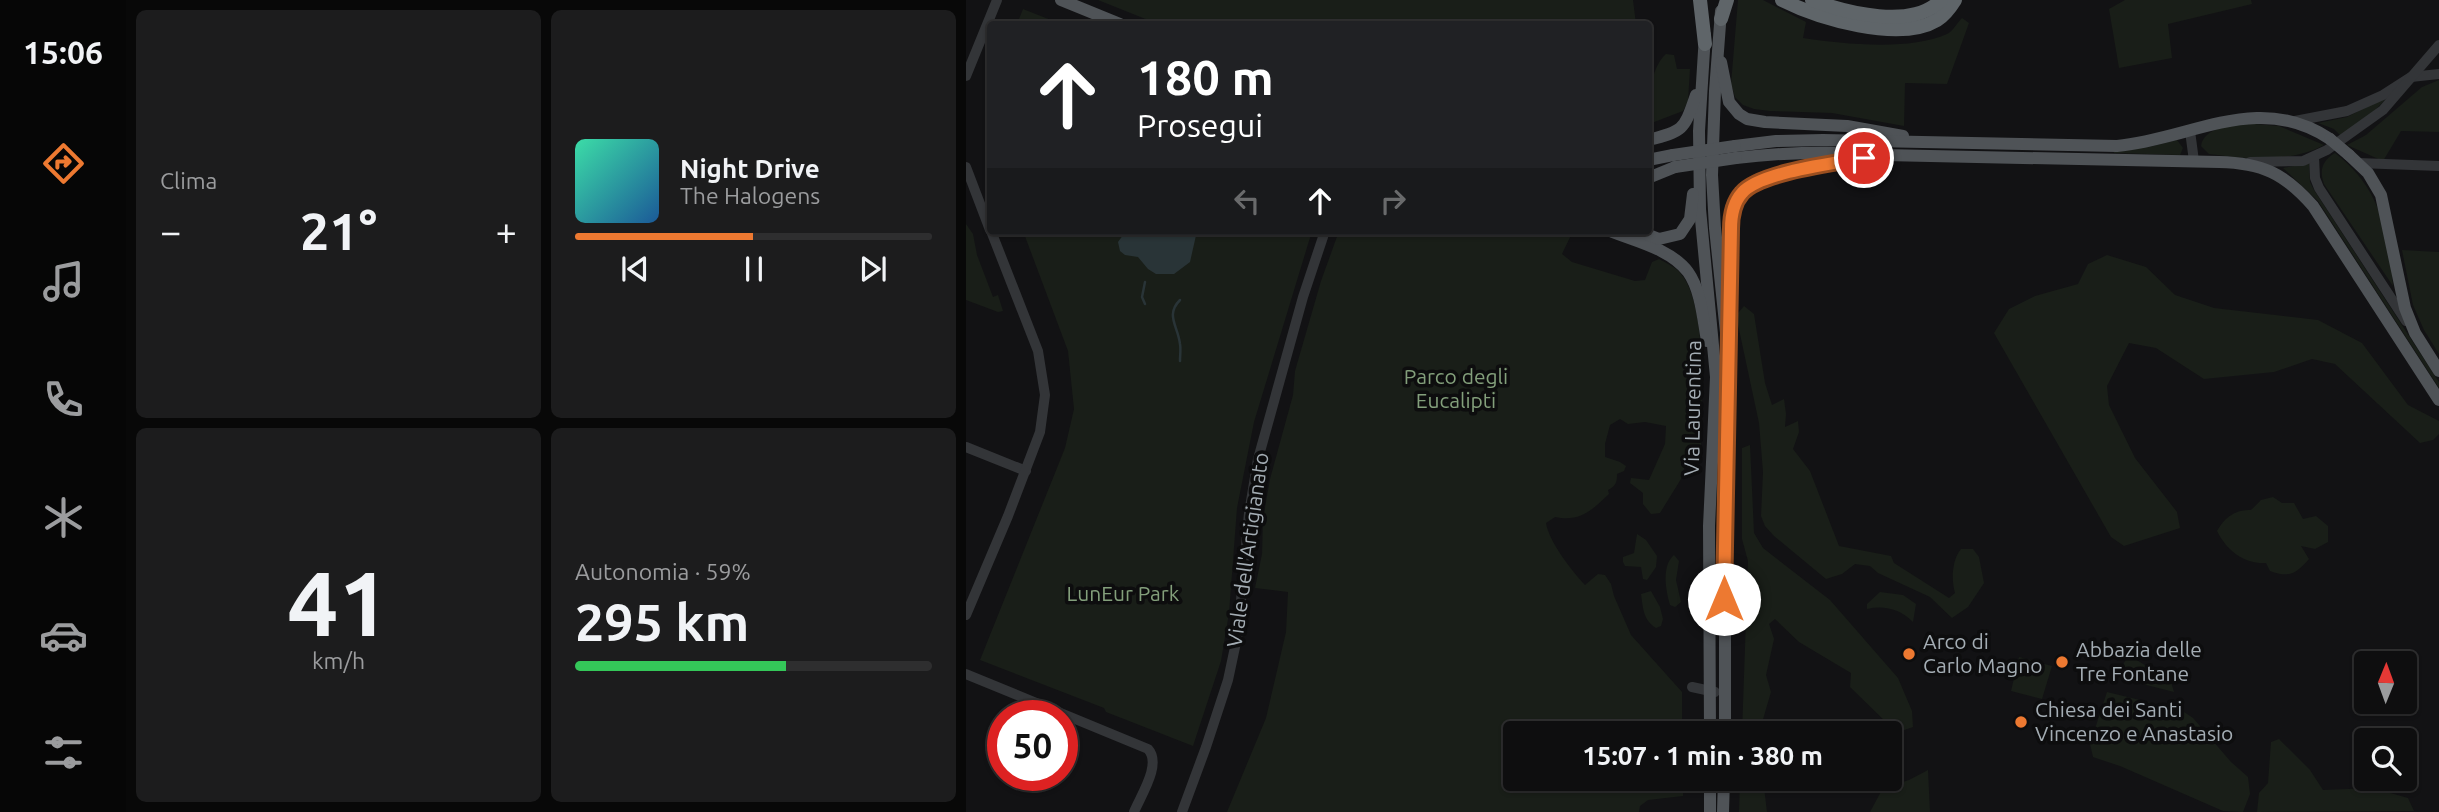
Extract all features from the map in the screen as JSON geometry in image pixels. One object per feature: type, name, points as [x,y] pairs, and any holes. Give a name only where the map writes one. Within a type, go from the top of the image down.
[{"type":"highway","points":[[1700,0],[1704,44]]},
{"type":"highway","points":[[1721,19],[1727,0]]},
{"type":"highway","points":[[1782,0],[1812,14],[1841,22],[1905,28],[1923,26],[1937,20],[1955,0]]},
{"type":"highway","points":[[1812,0],[1848,11],[1903,16],[1926,12],[1941,0]]},
{"type":"main road","points":[[1060,0],[1112,21]]},
{"type":"main road","name":"Via Laurentina","points":[[1708,0],[1699,131],[1701,225],[1712,314],[1716,377],[1709,526],[1710,721]]},
{"type":"main road","name":"Via Laurentina","points":[[1721,0],[1712,142],[1712,190],[1728,348],[1724,550],[1725,721]]},
{"type":"main road","points":[[1718,53],[1729,102],[1747,119],[1842,125],[1941,142],[2039,151],[2250,164],[2272,171],[2305,197],[2316,211],[2439,400]]},
{"type":"main road","points":[[1652,139],[1671,134],[1683,127],[1690,116],[1702,82]]},
{"type":"main road","points":[[1736,152],[1884,155],[2039,151],[2127,145],[2239,118],[2268,118],[2291,122],[2330,139],[2370,175],[2381,195],[2404,303],[2415,333],[2439,371]]},
{"type":"main road","points":[[1647,235],[1664,239],[1680,234],[1686,226],[1692,207],[1699,131]]},
{"type":"main road","points":[[1652,160],[1674,161],[1804,141],[1941,142]]},
{"type":"main road","points":[[1728,348],[1731,219],[1735,204],[1742,193],[1753,183],[1769,177],[1884,155]]},
{"type":"main road","points":[[1652,169],[1674,161]]},
{"type":"main road","points":[[1652,175],[1674,161]]},
{"type":"main road","points":[[1619,235],[1669,256],[1687,271],[1698,296],[1716,377]]},
{"type":"main road","points":[[1710,791],[1710,812]]},
{"type":"main road","points":[[1723,812],[1724,791]]},
{"type":"street","points":[[988,21],[997,0]]},
{"type":"street","points":[[966,76],[987,25]]},
{"type":"street","points":[[2219,162],[2290,162],[2314,157],[2377,116],[2439,45]]},
{"type":"street","points":[[2291,122],[2353,108],[2383,95],[2411,77],[2439,74]]},
{"type":"street","points":[[2190,131],[2194,161]]},
{"type":"street","points":[[2314,157],[2315,178],[2319,188],[2415,333]]},
{"type":"street","points":[[2354,159],[2439,166]]},
{"type":"street","points":[[966,167],[987,221]]},
{"type":"street","points":[[966,615],[1026,471],[1043,419],[1045,395],[1038,351],[993,235]]},
{"type":"street","name":"Viale dell'Artigianato","points":[[1182,812],[1228,680],[1237,641],[1249,513],[1258,459],[1303,297],[1324,235]]},
{"type":"street","points":[[966,447],[1026,471]]},
{"type":"street","points":[[966,674],[1146,747],[1154,762],[1134,812]]},
{"type":"street","points":[[1692,687],[1710,692],[1726,690]]},
{"type":"green space","points":[[1098,0],[1633,0],[1636,21],[1150,21]]},
{"type":"green space","points":[[1738,0],[1763,0],[1806,22],[1803,38],[1837,42],[1876,45],[1915,43],[1947,34],[1962,18],[1969,23],[1947,84],[1905,83],[1904,126],[1832,113],[1770,111],[1743,105],[1735,97],[1731,84]]},
{"type":"green space","points":[[2125,0],[2251,0],[2252,4],[2168,24],[2172,58],[2119,68],[2109,9]]},
{"type":"green space","points":[[1023,9],[1053,21],[1018,21]]},
{"type":"green space","points":[[1666,54],[1674,55],[1677,69],[1690,69],[1688,101],[1683,111],[1652,123],[1652,83],[1660,60]]},
{"type":"green space","points":[[2439,80],[2439,132],[2401,131],[2383,161],[2347,145],[2366,135],[2422,87]]},
{"type":"green space","points":[[2390,95],[2371,114],[2341,136],[2334,129],[2318,123],[2347,117]]},
{"type":"green space","points":[[2242,123],[2279,126],[2324,145],[2297,155],[2268,158],[2209,154],[2201,146],[2211,132]]},
{"type":"green space","points":[[2177,140],[2183,148],[2180,155],[2114,153],[2114,151]]},
{"type":"green space","points":[[2335,153],[2362,181],[2379,212],[2389,248],[2393,286],[2324,184],[2323,166]]},
{"type":"green space","points":[[2309,163],[2310,182],[2314,190],[2439,382],[2439,388],[2318,201],[2283,168]]},
{"type":"green space","points":[[966,224],[973,234],[977,255],[993,297],[998,295],[1003,311],[998,312],[966,300]]},
{"type":"green space","name":"LunEur Park","points":[[1024,235],[1311,235],[1254,422],[1237,508],[1229,613],[1221,661],[1193,746],[980,660],[1065,448],[1074,409],[1068,351]]},
{"type":"green space","name":"Parco degli Eucalipti","points":[[1338,235],[1571,235],[1562,254],[1572,262],[1635,281],[1645,280],[1652,262],[1659,259],[1681,274],[1690,290],[1700,334],[1701,453],[1692,453],[1681,479],[1660,513],[1651,514],[1643,504],[1643,493],[1630,483],[1631,478],[1649,480],[1665,444],[1666,426],[1645,422],[1628,424],[1620,419],[1610,425],[1605,457],[1626,466],[1624,471],[1617,474],[1616,484],[1608,490],[1609,494],[1585,514],[1571,518],[1555,517],[1546,523],[1556,547],[1585,585],[1598,574],[1605,575],[1631,635],[1682,692],[1682,721],[1503,721],[1503,791],[1683,791],[1683,796],[1648,800],[1640,806],[1639,812],[1227,812],[1266,718],[1286,632],[1288,592],[1255,588],[1262,554],[1263,519],[1270,479],[1293,395],[1295,371]]},
{"type":"green space","points":[[2402,250],[2439,252],[2439,354],[2413,305]]},
{"type":"green space","points":[[2107,255],[2146,267],[2175,295],[2214,308],[2318,320],[2362,343],[2408,405],[2439,421],[2439,434],[2433,440],[2420,443],[2335,364],[2312,359],[2274,372],[2204,379],[2156,348],[2129,343],[2107,386],[2109,405],[2135,458],[2177,512],[2180,528],[2124,546],[2111,537],[1994,333],[2009,309],[2035,296],[2078,284],[2088,264]]},
{"type":"green space","points":[[1744,306],[1754,314],[1765,383],[1772,405],[1784,399],[1785,427],[1798,421],[1799,432],[1793,449],[1810,471],[1839,546],[1891,556],[1894,563],[1949,598],[1955,593],[1953,570],[1958,553],[1961,549],[1973,549],[1979,557],[1984,583],[1968,607],[1952,618],[1930,597],[1878,573],[1870,566],[1855,564],[1842,574],[1826,579],[1765,526],[1761,516],[1763,472],[1759,423],[1737,320],[1738,313]]},
{"type":"green space","points":[[1750,445],[1754,533],[1763,548],[1830,600],[1898,678],[1912,711],[1913,727],[1902,731],[1902,721],[1885,721],[1850,687],[1851,673],[1799,642],[1775,619],[1769,624],[1774,639],[1766,675],[1771,692],[1763,721],[1742,721],[1748,561],[1742,539],[1742,448]]},
{"type":"green space","points":[[2273,497],[2282,503],[2294,503],[2303,519],[2316,516],[2328,526],[2328,542],[2315,549],[2301,546],[2309,559],[2292,573],[2270,571],[2266,563],[2243,559],[2226,545],[2217,531],[2231,515],[2251,510],[2261,500]]},
{"type":"green space","points":[[1637,534],[1646,540],[1657,556],[1656,567],[1647,580],[1643,579],[1641,567],[1625,566],[1623,562],[1623,557],[1634,553]]},
{"type":"green space","points":[[1674,555],[1679,561],[1676,580],[1681,602],[1675,607],[1670,605],[1666,579],[1667,565]]},
{"type":"green space","points":[[1651,591],[1663,619],[1661,626],[1656,628],[1643,609],[1641,594]]},
{"type":"green space","points":[[1880,592],[1903,595],[1916,604],[1913,622],[1891,609],[1867,609],[1867,604]]},
{"type":"green space","points":[[2129,655],[2171,682],[2174,692],[2115,677]]},
{"type":"green space","points":[[2019,657],[2052,666],[2042,699],[2011,691]]},
{"type":"green space","points":[[2107,692],[2181,710],[2193,718],[2231,762],[2248,777],[2250,794],[2243,812],[2223,811],[2093,757],[2090,744]]},
{"type":"green space","points":[[2279,739],[2310,770],[2323,790],[2384,791],[2408,798],[2414,811],[2257,812],[2259,793],[2268,783],[2271,742]]},
{"type":"green space","points":[[1928,770],[1930,812],[1870,812],[1881,791],[1902,791],[1902,782]]},
{"type":"green space","points":[[1740,791],[1764,791],[1767,812],[1739,812]]},
{"type":"shaded area","points":[[1123,235],[1196,235],[1190,262],[1174,274],[1156,274],[1138,257],[1125,255],[1120,251],[1118,242]]},
{"type":"waterway","points":[[1145,282],[1142,297],[1145,304]]},
{"type":"waterway","points":[[1180,300],[1173,316],[1180,344],[1180,361]]},
{"type":"place","name":"Arco di Carlo Magno","points":[[1909,654]]},
{"type":"place","name":"Abbazia delle Tre Fontane","points":[[2062,662]]},
{"type":"place","name":"Chiesa dei Santi Vincenzo e Anastasio","points":[[2021,722]]},
{"type":"route","points":[[1724,599],[1731,219],[1734,207],[1744,191],[1769,177],[1864,158]]}]
